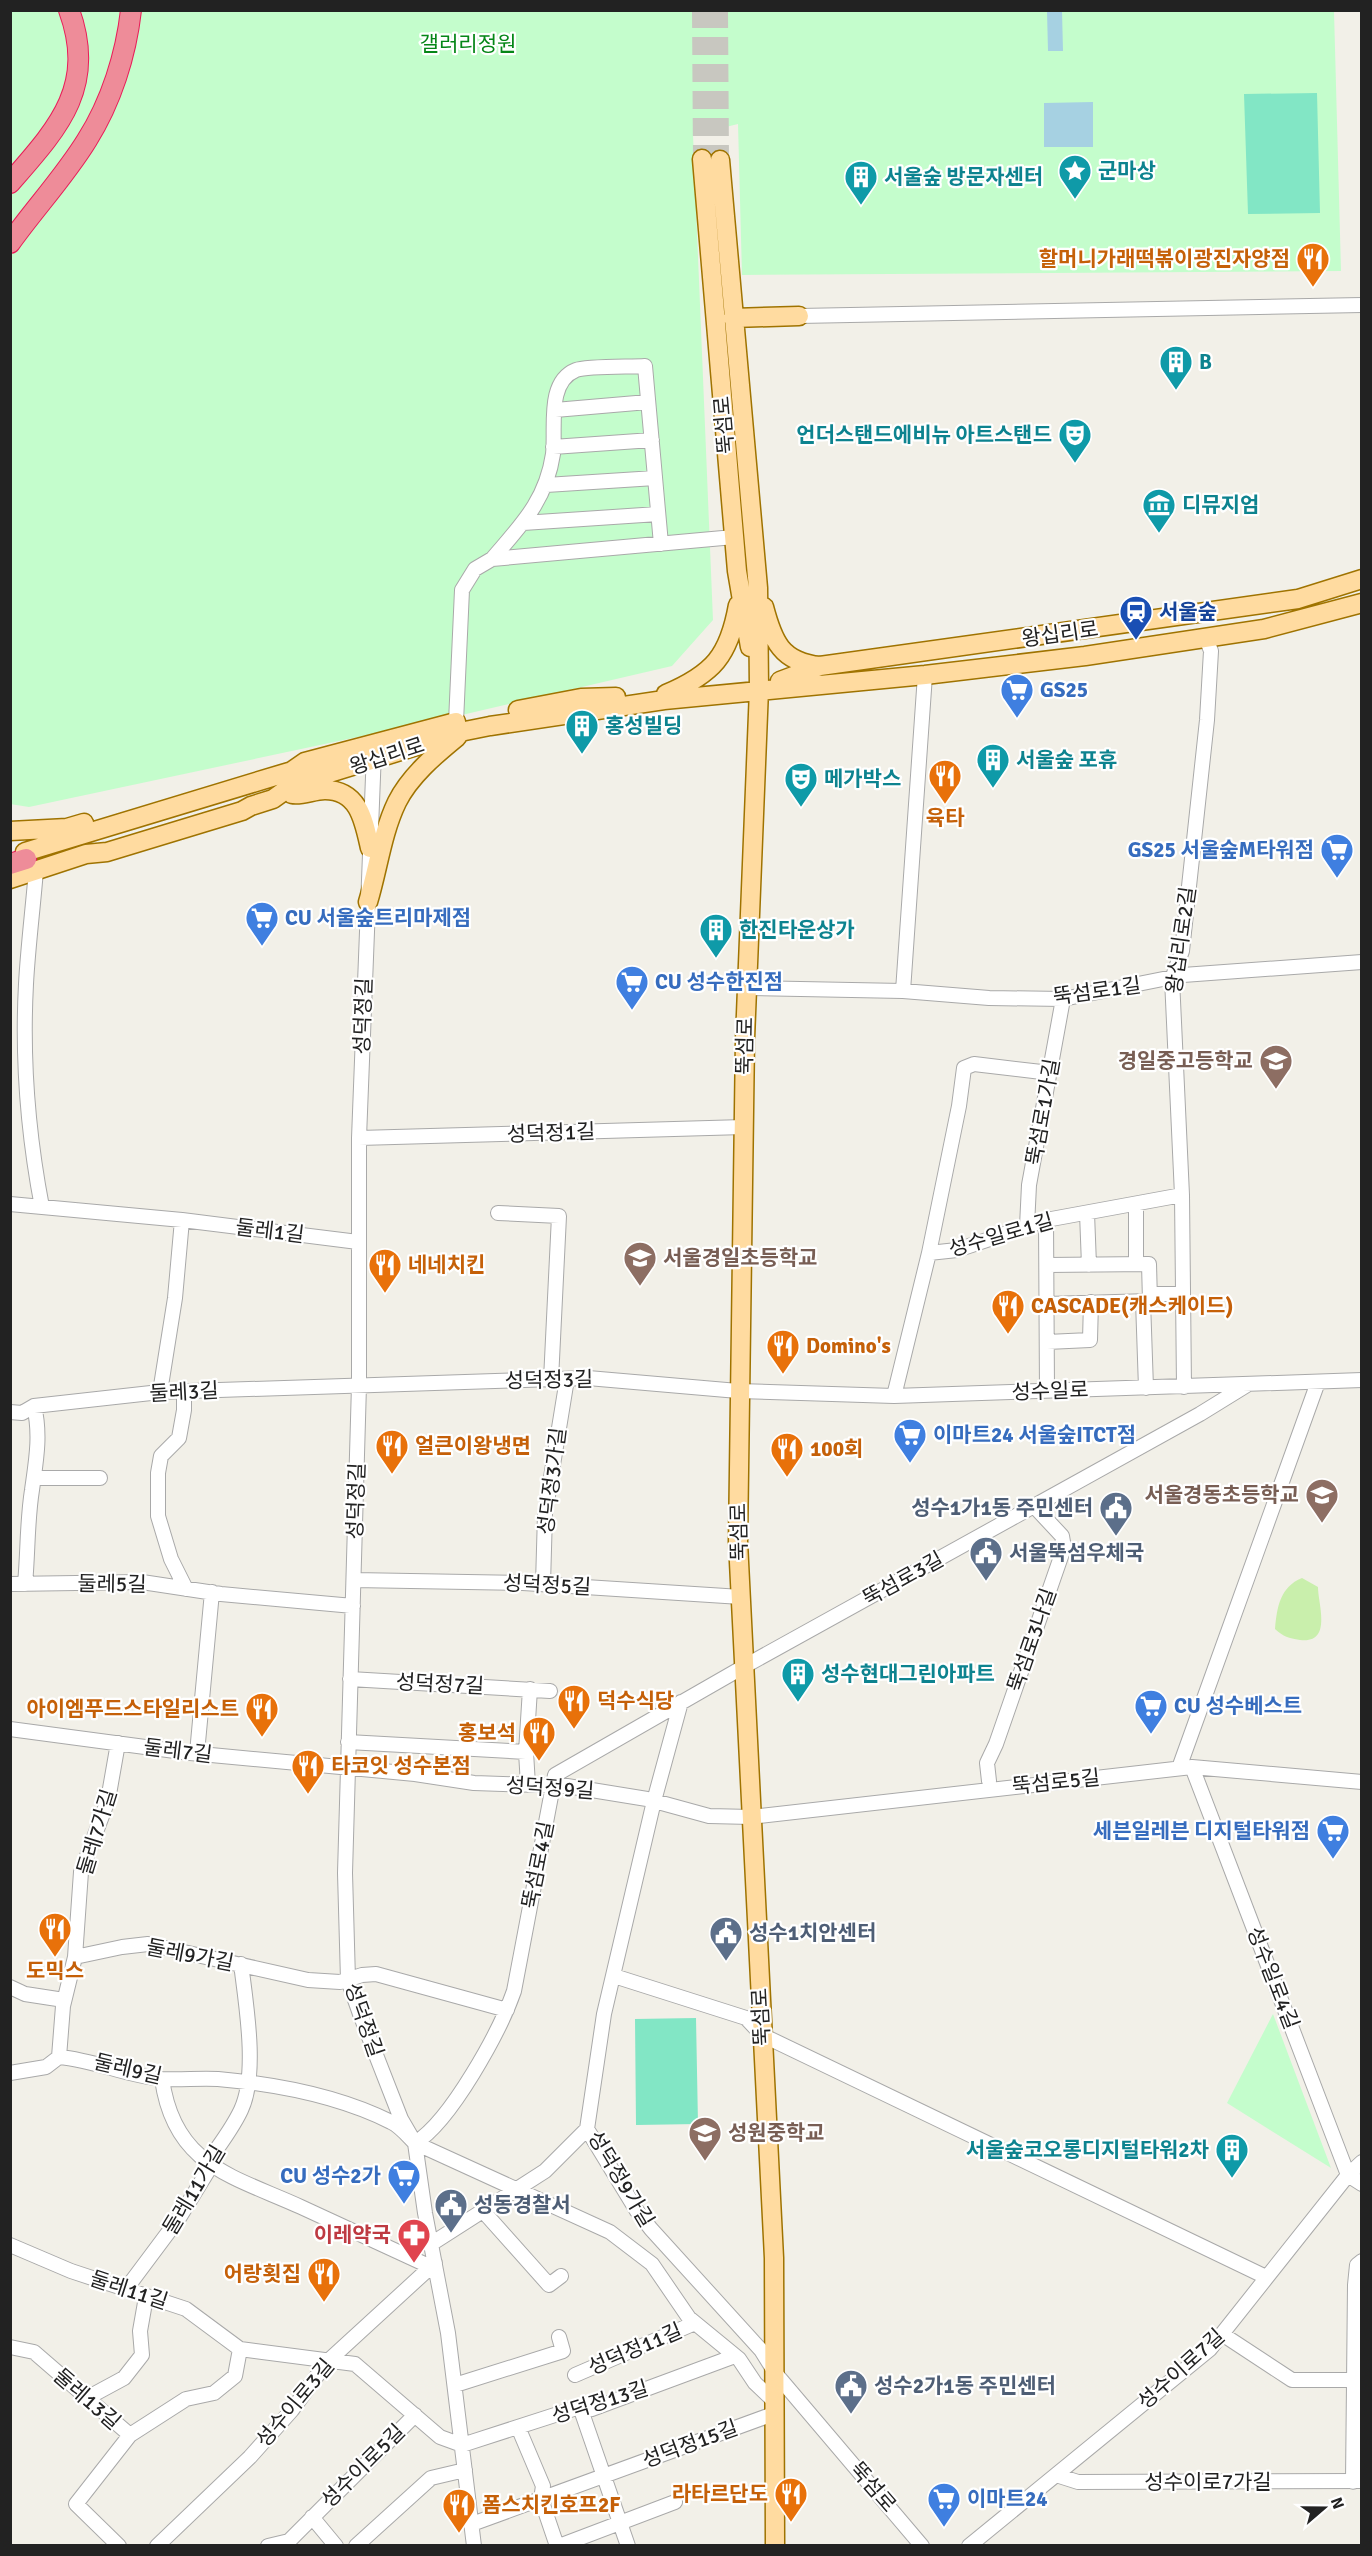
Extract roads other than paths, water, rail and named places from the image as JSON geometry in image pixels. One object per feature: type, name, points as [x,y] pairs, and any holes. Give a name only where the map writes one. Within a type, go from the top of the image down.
[{"type":"highway","points":[[10,183],[55,130],[73,95],[80,54],[69,10]]},
{"type":"highway","points":[[10,243],[97,123],[119,65],[131,10]]},
{"type":"main road","name":"뚝섬로","points":[[759,689],[740,594],[734,537],[711,160],[733,318],[758,588],[759,689],[747,988],[738,1391],[738,1542],[774,2258],[775,2546]]},
{"type":"main road","points":[[733,318],[799,316]]},
{"type":"main road","name":"왕십리로","points":[[245,788],[262,788],[282,792],[294,784],[374,752],[460,727],[581,698],[759,689],[820,666],[1298,599],[1362,579]]},
{"type":"main road","points":[[758,588],[778,647],[801,661],[820,666]]},
{"type":"main road","points":[[664,694],[685,686],[722,657],[733,630],[740,594]]},
{"type":"main road","name":"왕십리로","points":[[460,727],[759,689],[925,675],[1206,638],[1264,629],[1362,603]]},
{"type":"main road","points":[[368,902],[385,837],[398,802],[414,777],[460,727]]},
{"type":"main road","name":"왕십리로","points":[[22,860],[245,788],[292,771],[305,762],[374,752]]},
{"type":"main road","points":[[10,831],[73,826],[291,762],[305,762]]},
{"type":"main road","points":[[10,879],[22,860],[107,852],[242,811],[273,799],[282,792],[296,795],[325,790],[348,797],[362,814],[370,848]]},
{"type":"street","points":[[799,316],[1362,305]]},
{"type":"street","points":[[460,727],[462,590],[475,569],[492,559],[537,503],[546,485],[553,447],[556,396],[562,380],[577,370],[645,366],[661,544]]},
{"type":"street","points":[[555,410],[648,402]]},
{"type":"street","points":[[553,447],[652,440]]},
{"type":"street","points":[[546,485],[655,478]]},
{"type":"street","points":[[523,523],[658,514]]},
{"type":"street","points":[[492,559],[734,537]]},
{"type":"street","name":"왕십리로2길","points":[[1184,1387],[1182,1195],[1172,979],[1182,951],[1207,720],[1211,651],[1206,638]]},
{"type":"street","points":[[903,991],[925,675]]},
{"type":"street","name":"성덕정길","points":[[374,752],[358,1138],[359,1385],[346,1767],[345,1873],[348,1980],[401,2119],[415,2143],[433,2265],[455,2385],[474,2546]]},
{"type":"street","points":[[22,860],[28,951],[26,1052],[30,1126],[42,1207]]},
{"type":"street","name":"뚝섬로1길","points":[[747,988],[903,991],[989,998],[1063,999],[1184,975],[1362,962]]},
{"type":"street","name":"뚝섬로1가길","points":[[1028,1226],[1029,1185],[1063,999]]},
{"type":"street","points":[[929,1253],[959,1106],[964,1068],[974,1064],[1050,1073]]},
{"type":"street","name":"성덕정1길","points":[[358,1138],[744,1127]]},
{"type":"street","name":"성수일로1길","points":[[894,1396],[929,1253],[957,1250],[1047,1220],[1182,1195]]},
{"type":"street","name":"둘레1길","points":[[10,1204],[182,1220],[358,1242]]},
{"type":"street","points":[[1136,1204],[1136,1264]]},
{"type":"street","points":[[498,1213],[559,1216],[551,1380]]},
{"type":"street","points":[[1088,1213],[1089,1264]]},
{"type":"street","points":[[160,1392],[175,1298],[182,1220]]},
{"type":"street","points":[[1047,1220],[1047,1391]]},
{"type":"street","points":[[1047,1265],[1149,1264],[1146,1298],[1146,1388]]},
{"type":"street","points":[[1047,1304],[1183,1294]]},
{"type":"street","points":[[1047,1342],[1090,1340],[1091,1302]]},
{"type":"street","name":"성덕정3길","points":[[359,1385],[588,1378],[738,1391]]},
{"type":"street","name":"성덕정3가길","points":[[543,1584],[544,1514],[567,1379]]},
{"type":"street","name":"성수일로","points":[[738,1391],[894,1396],[1362,1380]]},
{"type":"street","points":[[1186,1767],[1318,1382]]},
{"type":"street","name":"뚝섬로3길","points":[[745,1666],[1200,1414],[1248,1384]]},
{"type":"street","name":"둘레3길","points":[[10,1412],[22,1413],[34,1406],[160,1392],[359,1385]]},
{"type":"street","points":[[184,1391],[184,1410],[179,1438],[161,1456],[158,1473],[158,1516],[171,1559],[186,1589]]},
{"type":"street","points":[[25,1584],[38,1431],[34,1406]]},
{"type":"street","points":[[34,1478],[100,1478]]},
{"type":"street","name":"뚝섬로3나길","points":[[989,1781],[987,1763],[996,1744],[1064,1548],[1062,1536],[1034,1506]]},
{"type":"street","name":"성덕정5길","points":[[354,1580],[543,1584],[741,1597]]},
{"type":"street","name":"둘레5길","points":[[10,1584],[142,1582],[212,1592],[353,1606]]},
{"type":"street","points":[[197,1753],[212,1592]]},
{"type":"street","points":[[553,1785],[555,1775],[745,1666]]},
{"type":"street","name":"성덕정7길","points":[[350,1679],[550,1691]]},
{"type":"street","points":[[528,1785],[526,1752],[530,1689]]},
{"type":"street","name":"성덕정9가길","points":[[681,1702],[654,1801],[604,2013],[587,2129],[637,2211],[761,2350],[776,2374]]},
{"type":"street","name":"둘레7길","points":[[10,1729],[197,1753],[346,1767]]},
{"type":"street","points":[[348,1742],[526,1752]]},
{"type":"street","name":"둘레7가길","points":[[75,1957],[81,1872],[108,1800],[118,1743]]},
{"type":"street","name":"성덕정9길","points":[[346,1767],[474,1783],[553,1785],[654,1801],[709,1816],[751,1817]]},
{"type":"street","name":"뚝섬로5길","points":[[751,1817],[1186,1767],[1362,1782]]},
{"type":"street","name":"성수일로4길","points":[[1186,1767],[1348,2175]]},
{"type":"street","name":"뚝섬로4길","points":[[415,2143],[428,2135],[445,2113],[475,2069],[507,2010],[514,1991],[553,1785]]},
{"type":"street","name":"둘레9가길","points":[[75,1957],[140,1944],[308,1980],[329,1982],[376,1974],[507,2010]]},
{"type":"street","points":[[10,2073],[46,2067],[59,2057],[64,2000],[75,1957]]},
{"type":"street","points":[[241,1964],[246,2011],[249,2083]]},
{"type":"street","points":[[614,1976],[746,2018],[762,2035],[1266,2277]]},
{"type":"street","points":[[10,1987],[25,1994],[64,2000]]},
{"type":"street","name":"둘레9길","points":[[59,2057],[83,2059],[162,2079],[214,2079],[306,2094],[357,2109],[393,2123],[415,2143]]},
{"type":"street","points":[[162,2079],[165,2099],[176,2124],[184,2138],[211,2166],[243,2184],[433,2265]]},
{"type":"street","name":"둘레11가길","points":[[126,2289],[179,2218],[211,2166],[211,2157],[242,2109],[249,2083]]},
{"type":"street","points":[[431,2244],[545,2171],[587,2129]]},
{"type":"street","name":"성덕정11길","points":[[415,2143],[610,2232],[652,2264],[689,2318],[735,2356],[776,2408]]},
{"type":"street","name":"성수이로7길","points":[[969,2546],[1210,2349],[1348,2175],[1362,2162]]},
{"type":"street","points":[[1348,2175],[1362,2184]]},
{"type":"street","points":[[483,2211],[549,2285],[561,2276]]},
{"type":"street","name":"둘레11길","points":[[10,2245],[71,2271],[186,2309],[240,2349],[355,2364],[440,2437],[462,2445]]},
{"type":"street","points":[[1357,2481],[1354,2286],[1358,2265],[1362,2261]]},
{"type":"street","name":"성수이로3길","points":[[157,2546],[250,2457],[292,2410],[327,2362],[433,2265]]},
{"type":"street","points":[[87,2398],[124,2378],[142,2355],[144,2349],[140,2331],[146,2297]]},
{"type":"street","name":"성덕정11길","points":[[575,2375],[695,2323]]},
{"type":"street","points":[[1222,2334],[1292,2380],[1354,2380]]},
{"type":"street","points":[[455,2385],[563,2351],[559,2337]]},
{"type":"street","name":"둘레13길","points":[[10,2347],[34,2352],[130,2435],[76,2504],[119,2546]]},
{"type":"street","points":[[130,2435],[186,2398],[214,2393],[234,2376],[240,2349]]},
{"type":"street","name":"성덕정13길","points":[[462,2445],[589,2404],[592,2409],[735,2356]]},
{"type":"street","name":"뚝섬로","points":[[776,2374],[922,2546]]},
{"type":"street","points":[[580,2407],[628,2546]]},
{"type":"street","name":"성덕정15길","points":[[472,2524],[604,2476],[776,2408]]},
{"type":"street","name":"성수이로5길","points":[[268,2546],[289,2541],[415,2415]]},
{"type":"street","points":[[518,2427],[543,2486],[541,2499],[558,2546],[675,2502]]},
{"type":"street","points":[[356,2546],[431,2478],[465,2470]]},
{"type":"street","name":"성수이로7가길","points":[[1056,2475],[1078,2482],[1357,2481]]},
{"type":"street","name":"성수이로5길","points":[[312,2517],[336,2546]]},
{"type":"water","points":[[1047,11],[1062,11],[1063,51],[1048,51]]},
{"type":"water","points":[[1093,102],[1093,147],[1044,147],[1044,103]]},
{"type":"tunnel","points":[[701,10],[702,159]]},
{"type":"tunnel","points":[[719,10],[720,160]]},
{"type":"place","name":"군마상","points":[[1075,200]]},
{"type":"place","name":"서울숲 방문자센터","points":[[861,206]]},
{"type":"place","name":"할머니가래떡볶이광진자양점","points":[[1313,288]]},
{"type":"place","name":"B","points":[[1176,391]]},
{"type":"place","name":"언더스탠드에비뉴 아트스탠드","points":[[1075,464]]},
{"type":"place","name":"디뮤지엄","points":[[1159,534]]},
{"type":"place","name":"서울숲","points":[[1136,641]]},
{"type":"place","name":"GS25","points":[[1017,719]]},
{"type":"place","name":"홍성빌딩","points":[[582,755]]},
{"type":"place","name":"서울숲 포휴","points":[[993,789]]},
{"type":"place","name":"육타","points":[[945,805]]},
{"type":"place","name":"메가박스","points":[[801,808]]},
{"type":"place","name":"GS25 서울숲M타워점","points":[[1337,879]]},
{"type":"place","name":"CU 서울숲트리마제점","points":[[262,947]]},
{"type":"place","name":"한진타운상가","points":[[716,959]]},
{"type":"place","name":"CU 성수한진점","points":[[632,1011]]},
{"type":"place","name":"경일중고등학교","points":[[1276,1090]]},
{"type":"place","name":"서울경일초등학교","points":[[640,1287]]},
{"type":"place","name":"네네치킨","points":[[385,1294]]},
{"type":"place","name":"CASCADE(캐스케이드)","points":[[1008,1335]]},
{"type":"place","name":"Domino's","points":[[783,1375]]},
{"type":"place","name":"이마트24 서울숲ITCT점","points":[[910,1464]]},
{"type":"place","name":"얼큰이왕냉면","points":[[392,1475]]},
{"type":"place","name":"100회","points":[[787,1478]]},
{"type":"place","name":"서울경동초등학교","points":[[1322,1524]]},
{"type":"place","name":"성수1가1동 주민센터","points":[[1116,1537]]},
{"type":"place","name":"서울뚝섬우체국","points":[[986,1582]]},
{"type":"place","name":"성수현대그린아파트","points":[[798,1703]]},
{"type":"place","name":"덕수식당","points":[[574,1730]]},
{"type":"place","name":"CU 성수베스트","points":[[1151,1735]]},
{"type":"place","name":"아이엠푸드스타일리스트","points":[[262,1738]]},
{"type":"place","name":"홍보석","points":[[539,1762]]},
{"type":"place","name":"타코잇 성수본점","points":[[308,1795]]},
{"type":"place","name":"세븐일레븐 디지털타워점","points":[[1333,1860]]},
{"type":"place","name":"도믹스","points":[[55,1958]]},
{"type":"place","name":"성수1치안센터","points":[[726,1962]]},
{"type":"place","name":"성원중학교","points":[[705,2162]]},
{"type":"place","name":"서울숲코오롱디지털타워2차","points":[[1232,2179]]},
{"type":"place","name":"CU 성수2가","points":[[404,2205]]},
{"type":"place","name":"성동경찰서","points":[[451,2234]]},
{"type":"place","name":"이레약국","points":[[414,2264]]},
{"type":"place","name":"어랑횟집","points":[[324,2303]]},
{"type":"place","name":"성수2가1동 주민센터","points":[[851,2415]]},
{"type":"place","name":"라타르단도","points":[[791,2523]]},
{"type":"place","name":"이마트24","points":[[944,2528]]},
{"type":"place","name":"폼스치킨호프2F","points":[[459,2534]]},
{"type":"park label","name":"갤러리정원","points":[[468,44]]}]
